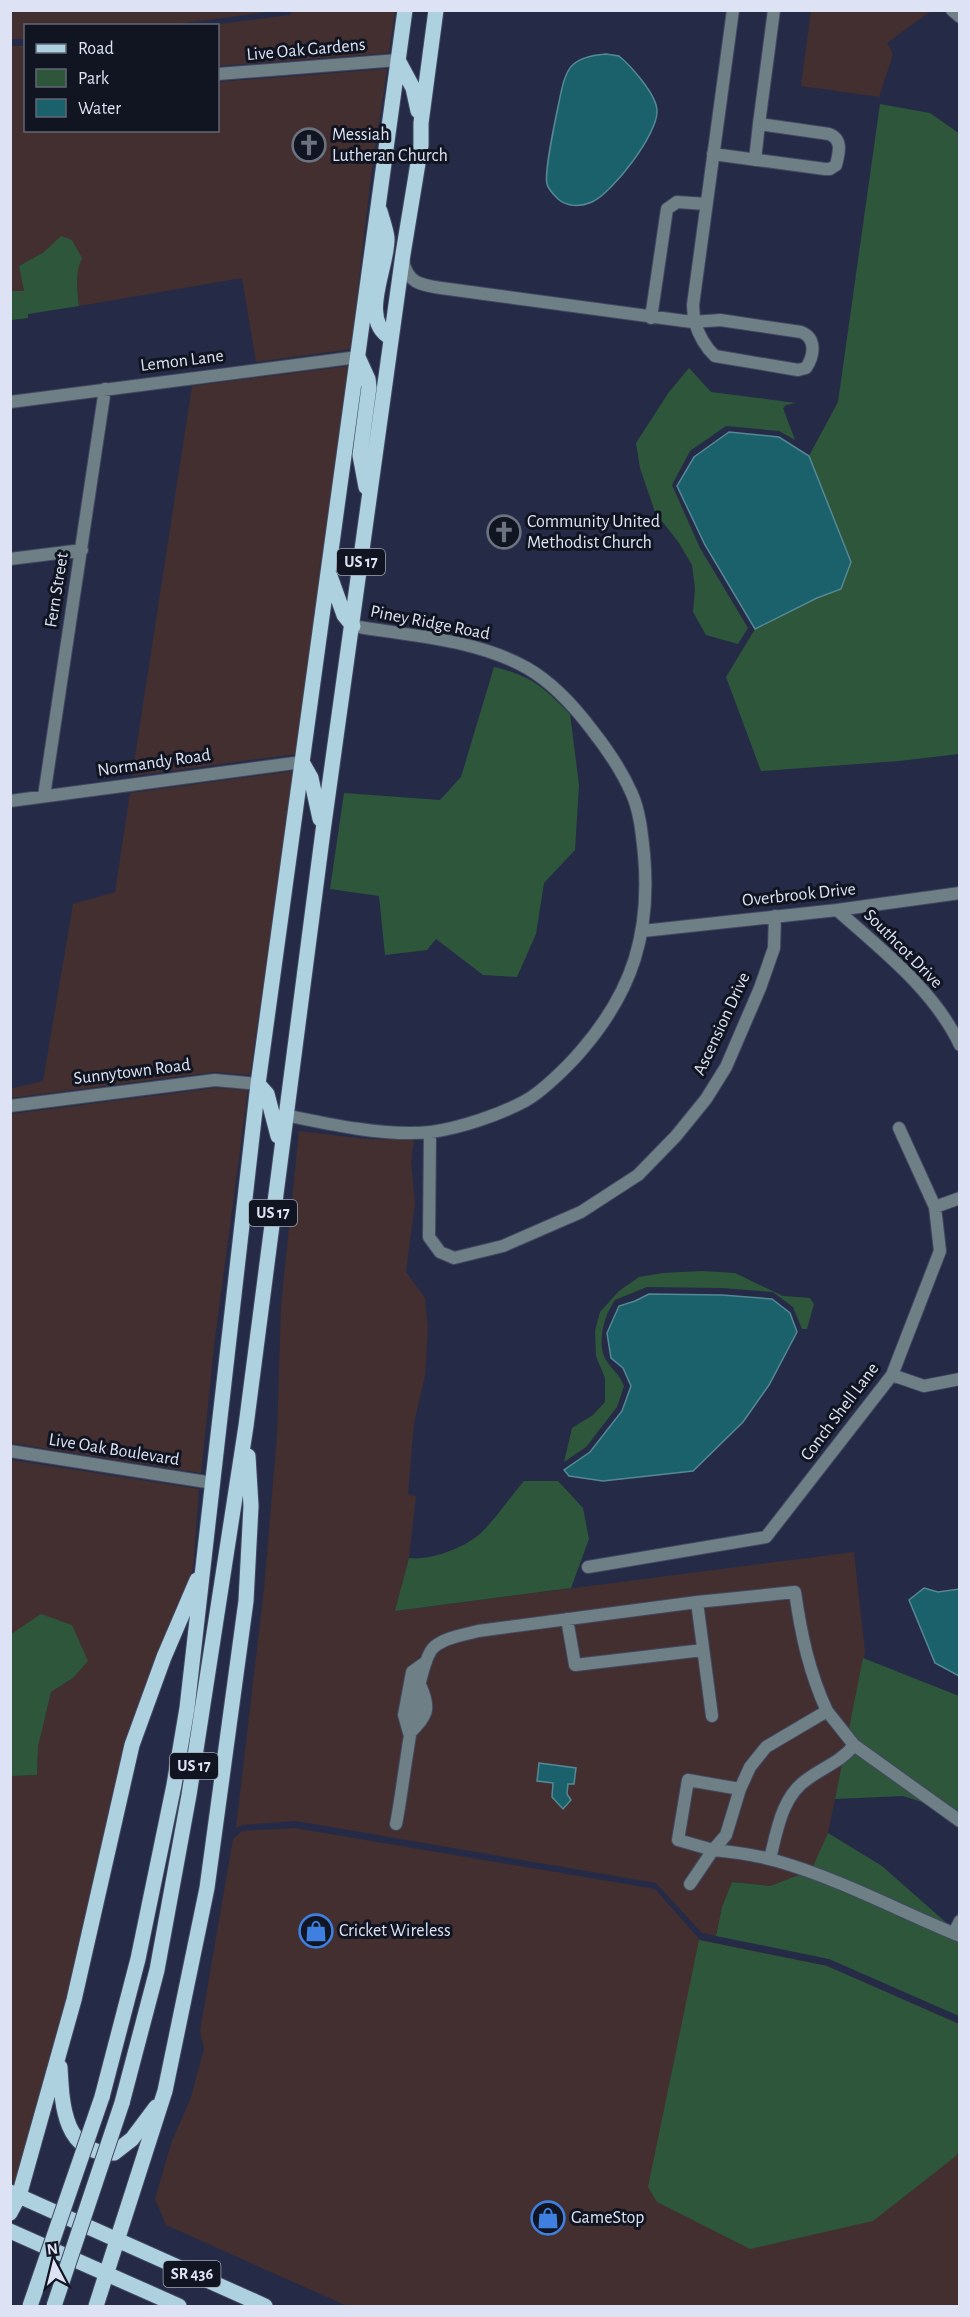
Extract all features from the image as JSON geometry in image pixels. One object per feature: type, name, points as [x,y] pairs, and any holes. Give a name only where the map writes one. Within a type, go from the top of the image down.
[{"type":"main road","name":"US 17","points":[[30,2307],[102,2097],[138,1959],[174,1785],[187,1708],[258,1084],[405,10]]},
{"type":"main road","name":"US 17","points":[[54,2307],[122,2103],[157,1970],[189,1795],[246,1426],[323,831],[403,254],[421,145],[421,123],[436,10]]},
{"type":"main road","points":[[398,60],[413,88],[421,123]]},
{"type":"main road","points":[[378,202],[387,238],[375,314],[379,328],[391,338]]},
{"type":"main road","points":[[358,357],[368,379],[369,387],[360,455],[369,502]]},
{"type":"main road","points":[[328,570],[344,615],[353,626]]},
{"type":"main road","points":[[302,762],[311,778],[323,831]]},
{"type":"main road","points":[[258,1084],[267,1095],[272,1108],[281,1150]]},
{"type":"main road","points":[[96,2307],[165,2094],[207,1888],[246,1601],[251,1506],[246,1426]]},
{"type":"main road","points":[[10,2213],[74,2000],[132,1744],[164,1657],[204,1563]]},
{"type":"main road","points":[[59,2055],[61,2092],[68,2121],[75,2139],[92,2151],[114,2153],[132,2139],[165,2094]]},
{"type":"main road","name":"SR 436","points":[[15,2194],[265,2307]]},
{"type":"main road","name":"SR 436","points":[[10,2231],[178,2307]]},
{"type":"street","points":[[403,254],[408,274],[417,283],[468,293],[651,318],[695,322],[720,320],[804,333],[813,341],[810,363],[806,369],[798,370],[718,357],[711,352],[695,322],[693,305],[733,10]]},
{"type":"street","points":[[754,160],[774,10]]},
{"type":"street","points":[[952,10],[960,17]]},
{"type":"street","name":"Live Oak Gardens","points":[[219,74],[398,60]]},
{"type":"street","points":[[713,154],[830,169],[836,165],[839,147],[832,134],[759,124]]},
{"type":"street","points":[[651,318],[667,209],[677,202],[706,204]]},
{"type":"street","name":"Lemon Lane","points":[[10,402],[358,357]]},
{"type":"street","name":"Fern Street","points":[[44,796],[105,389]]},
{"type":"street","points":[[10,559],[81,550]]},
{"type":"street","name":"Piney Ridge Road","points":[[285,1115],[374,1131],[430,1132],[476,1121],[526,1101],[571,1063],[603,1026],[637,955],[643,931],[646,883],[642,836],[633,795],[615,761],[574,708],[539,676],[503,657],[473,647],[353,626]]},
{"type":"street","name":"Normandy Road","points":[[10,801],[302,762]]},
{"type":"street","name":"Overbrook Drive","points":[[643,931],[837,910],[960,893]]},
{"type":"street","name":"Southcot Drive","points":[[837,910],[914,981],[939,1011],[960,1046]]},
{"type":"street","name":"Ascension Drive","points":[[430,1132],[429,1237],[440,1252],[454,1258],[503,1246],[581,1212],[638,1175],[676,1136],[706,1099],[726,1066],[760,988],[774,948],[775,916]]},
{"type":"street","name":"Sunnytown Road","points":[[10,1106],[215,1080],[258,1084]]},
{"type":"street","name":"Conch Shell Lane","points":[[588,1567],[766,1537],[892,1375],[940,1251],[935,1207],[899,1128]]},
{"type":"street","points":[[935,1207],[960,1198]]},
{"type":"street","points":[[892,1375],[924,1386],[960,1379]]},
{"type":"street","name":"Live Oak Boulevard","points":[[10,1451],[213,1483]]},
{"type":"street","points":[[396,1824],[410,1734],[404,1715],[416,1693],[412,1672],[426,1662],[433,1648],[450,1638],[478,1631],[567,1619],[795,1592],[805,1652],[813,1680],[827,1712],[854,1745],[960,1821]]},
{"type":"street","points":[[697,1602],[712,1716]]},
{"type":"street","points":[[567,1619],[575,1665],[703,1650]]},
{"type":"street","points":[[410,1734],[425,1717],[427,1702],[416,1693]]},
{"type":"street","points":[[690,1884],[726,1835],[740,1789],[750,1767],[766,1747],[827,1712]]},
{"type":"street","points":[[770,1859],[777,1829],[795,1788],[837,1762],[854,1745]]},
{"type":"street","points":[[740,1789],[688,1780],[678,1840],[713,1850],[770,1859],[819,1876],[957,1934],[960,1921]]},
{"type":"shaded area","points":[[11,10],[274,10],[177,24],[24,24],[24,39],[11,39]]},
{"type":"shaded area","points":[[811,10],[931,11],[887,43],[893,54],[879,97],[801,86]]},
{"type":"shaded area","points":[[293,11],[395,11],[389,53],[219,66],[219,24],[290,15]]},
{"type":"shaded area","points":[[11,46],[24,46],[24,132],[219,132],[219,82],[387,69],[371,176],[351,349],[256,362],[242,278],[79,306],[78,266],[44,252],[19,266],[24,291],[11,291]]},
{"type":"shaded area","points":[[349,366],[322,564],[319,565],[321,571],[296,754],[132,776],[192,386]]},
{"type":"shaded area","points":[[294,771],[250,1075],[214,1072],[11,1098],[10,1089],[43,1081],[73,904],[115,892],[130,793]]},
{"type":"shaded area","points":[[216,1088],[248,1090],[215,1338],[201,1473],[11,1443],[11,1114]]},
{"type":"shaded area","points":[[299,1131],[365,1139],[414,1140],[411,1162],[415,1203],[406,1272],[425,1298],[428,1329],[425,1376],[414,1423],[408,1494],[416,1496],[409,1557],[396,1611],[854,1552],[865,1652],[828,1833],[811,1874],[799,1875],[770,1886],[732,1882],[722,1907],[716,1936],[702,1933],[656,1883],[296,1821],[242,1825],[236,1828],[264,1589],[277,1436],[281,1306]]},
{"type":"shaded area","points":[[11,1460],[199,1489],[193,1569],[158,1654],[15,2185],[10,2183],[11,1776],[37,1775],[38,1747],[51,1692],[73,1678],[72,1625],[42,1615],[11,1634]]},
{"type":"shaded area","points":[[295,1828],[655,1889],[700,1940],[827,1966],[959,2024],[959,2306],[347,2306],[166,2225],[155,2199],[172,2141],[190,2100],[204,2049],[200,2031],[233,1839],[242,1831]]},
{"type":"green space","points":[[880,104],[930,113],[960,134],[959,754],[899,761],[761,771],[726,677],[755,629],[817,598],[841,589],[851,562],[809,456],[838,402]]},
{"type":"green space","points":[[61,236],[72,240],[82,258],[77,275],[79,306],[28,314],[28,318],[11,320],[11,291],[24,291],[19,266],[44,252]]},
{"type":"green space","points":[[689,368],[711,392],[796,403],[783,408],[795,440],[779,431],[726,426],[690,451],[672,485],[700,548],[748,628],[738,644],[706,635],[693,612],[695,588],[692,565],[679,543],[655,512],[640,468],[636,443],[669,392]]},
{"type":"green space","points":[[494,667],[528,679],[570,714],[579,785],[575,850],[544,883],[536,934],[517,977],[483,975],[436,939],[427,950],[385,955],[379,896],[330,889],[344,793],[440,800],[461,777]]},
{"type":"green space","points":[[703,1271],[735,1273],[783,1296],[810,1298],[814,1304],[807,1329],[802,1329],[793,1307],[773,1292],[722,1288],[647,1287],[615,1300],[607,1314],[602,1331],[602,1348],[608,1363],[624,1386],[617,1407],[586,1447],[564,1462],[572,1428],[593,1415],[605,1402],[605,1378],[596,1356],[595,1331],[600,1312],[619,1291],[639,1277]]},
{"type":"green space","points":[[524,1481],[558,1481],[583,1508],[589,1539],[571,1588],[395,1611],[409,1558],[437,1555],[458,1548],[475,1538],[493,1520]]},
{"type":"green space","points":[[41,1614],[72,1625],[88,1661],[73,1678],[51,1692],[38,1747],[37,1775],[11,1776],[11,1634]]},
{"type":"green space","points":[[863,1658],[959,1696],[959,1814],[903,1796],[835,1799]]},
{"type":"green space","points":[[828,1833],[882,1866],[959,1934],[959,2016],[829,1959],[716,1936],[722,1907],[732,1882],[770,1886],[810,1873]]},
{"type":"green space","points":[[699,1940],[827,1966],[959,2024],[960,2150],[956,2156],[873,2221],[750,2249],[657,2202],[648,2187]]},
{"type":"water","points":[[606,54],[619,56],[642,81],[656,104],[655,121],[642,148],[611,187],[592,202],[570,205],[562,202],[553,194],[548,186],[547,178],[551,144],[564,81],[571,66],[577,62],[584,58]]},
{"type":"water","points":[[729,432],[779,437],[809,456],[851,562],[841,589],[817,598],[755,629],[705,545],[677,486],[694,457]]},
{"type":"water","points":[[649,1294],[722,1295],[772,1299],[790,1313],[797,1332],[769,1385],[743,1422],[693,1471],[603,1481],[569,1476],[564,1470],[590,1452],[622,1411],[631,1386],[623,1368],[611,1358],[607,1333],[619,1306]]},
{"type":"water","points":[[924,1588],[938,1592],[959,1589],[959,1676],[935,1663],[909,1600]]},
{"type":"water","points":[[539,1763],[576,1768],[574,1784],[568,1784],[567,1794],[571,1800],[563,1809],[552,1797],[553,1783],[537,1781]]},
{"type":"place","name":"Messiah Lutheran Church","points":[[309,145]]},
{"type":"place","name":"Community United Methodist Church","points":[[504,532]]},
{"type":"place","name":"Cricket Wireless","points":[[316,1931]]},
{"type":"place","name":"GameStop","points":[[548,2218]]}]
